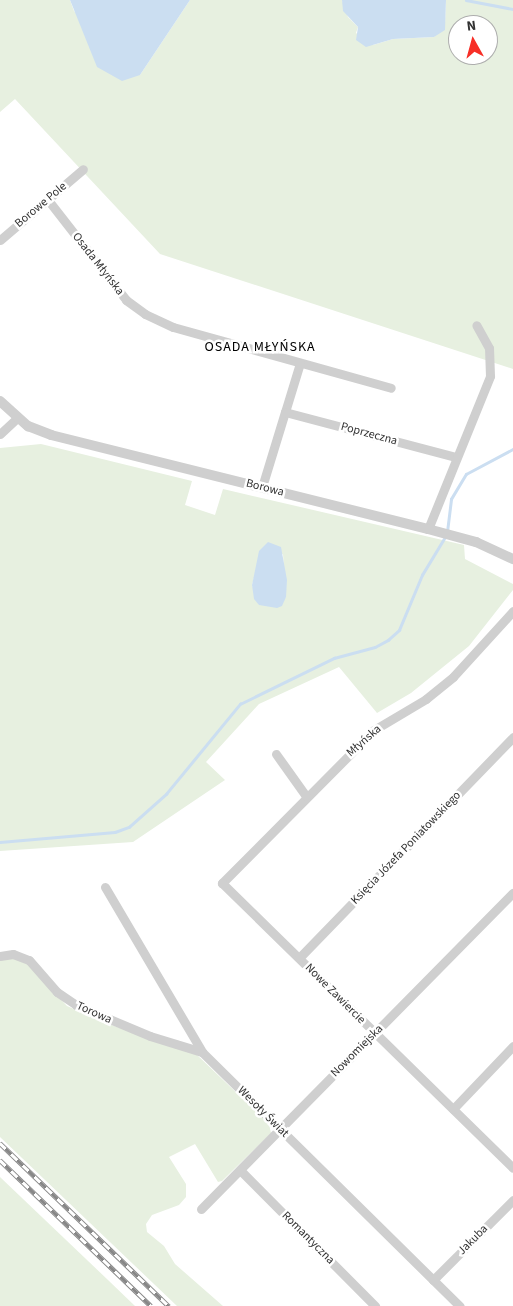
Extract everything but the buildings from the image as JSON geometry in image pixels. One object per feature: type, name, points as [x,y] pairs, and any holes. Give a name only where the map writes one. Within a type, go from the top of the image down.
[{"type":"street","name":"Borowe Pole","points":[[0,240],[83,169]]},
{"type":"street","name":"Osada Młyńska","points":[[48,200],[126,300],[145,314],[173,327],[391,388]]},
{"type":"street","points":[[433,530],[455,457],[490,376],[489,348],[476,325]]},
{"type":"street","points":[[262,487],[300,363]]},
{"type":"street","name":"Borowa","points":[[0,401],[28,426],[51,434],[433,530],[513,559]]},
{"type":"street","name":"Poprzeczna","points":[[284,412],[455,457]]},
{"type":"street","points":[[0,434],[17,418]]},
{"type":"street","name":"Młyńska","points":[[222,883],[306,796],[374,730],[426,699],[453,678],[513,611]]},
{"type":"street","name":"Księcia Józefa Poniatowskiego","points":[[299,958],[513,737]]},
{"type":"street","points":[[276,754],[306,796]]},
{"type":"street","name":"Nowe Zawiercie","points":[[222,883],[513,1168]]},
{"type":"street","name":"Wesoły Świat","points":[[105,887],[202,1052],[460,1306]]},
{"type":"street","name":"Nowomiejska","points":[[201,1209],[513,893]]},
{"type":"street","name":"Torowa","points":[[0,956],[13,954],[29,960],[57,992],[76,1005],[142,1033],[202,1052]]},
{"type":"street","points":[[453,1109],[513,1046]]},
{"type":"street","name":"Romantyczna","points":[[240,1170],[375,1306]]},
{"type":"street","name":"Jakuba","points":[[433,1280],[513,1200]]},
{"type":"green space","points":[[0,0],[70,0],[74,11],[140,75],[190,0],[342,0],[348,17],[358,27],[356,33],[373,45],[393,39],[434,37],[445,23],[446,0],[513,0],[513,369],[160,254],[15,99],[0,112]]},
{"type":"green space","points":[[41,444],[192,481],[185,505],[215,515],[223,489],[464,545],[465,559],[513,584],[513,590],[469,646],[411,693],[377,713],[339,667],[259,704],[206,762],[225,780],[133,842],[0,851],[0,448]],"holes":[[[283,554],[286,597],[272,604],[259,604],[252,585],[256,570]]]},
{"type":"green space","points":[[14,958],[27,963],[67,1006],[114,1026],[194,1052],[269,1124],[271,1133],[222,1181],[218,1182],[195,1144],[169,1157],[186,1184],[186,1197],[179,1205],[152,1215],[146,1224],[147,1232],[164,1246],[175,1264],[223,1306],[177,1306],[0,1137],[0,959]]},
{"type":"green space","points":[[0,1177],[108,1280],[135,1306],[0,1306]]},
{"type":"water","points":[[70,0],[190,0],[140,75],[122,81],[97,67]]},
{"type":"water","points":[[342,0],[446,0],[445,30],[434,37],[393,39],[366,47],[356,40],[358,27],[343,11]]},
{"type":"water","points":[[268,542],[281,547],[287,580],[286,597],[282,606],[277,608],[259,605],[254,599],[252,585],[259,551]]},
{"type":"waterway","points":[[466,0],[513,9]]},
{"type":"waterway","points":[[447,532],[451,499],[466,474],[513,449]]},
{"type":"waterway","points":[[0,842],[115,832],[129,827],[166,794],[240,704],[334,658],[375,647],[388,640],[399,630],[422,575],[445,537]]},
{"type":"railway","points":[[0,1143],[169,1306]]},
{"type":"railway","points":[[0,1160],[151,1306]]},
{"type":"district","name":"OSADA MŁYŃSKA","points":[[260,347]]}]
